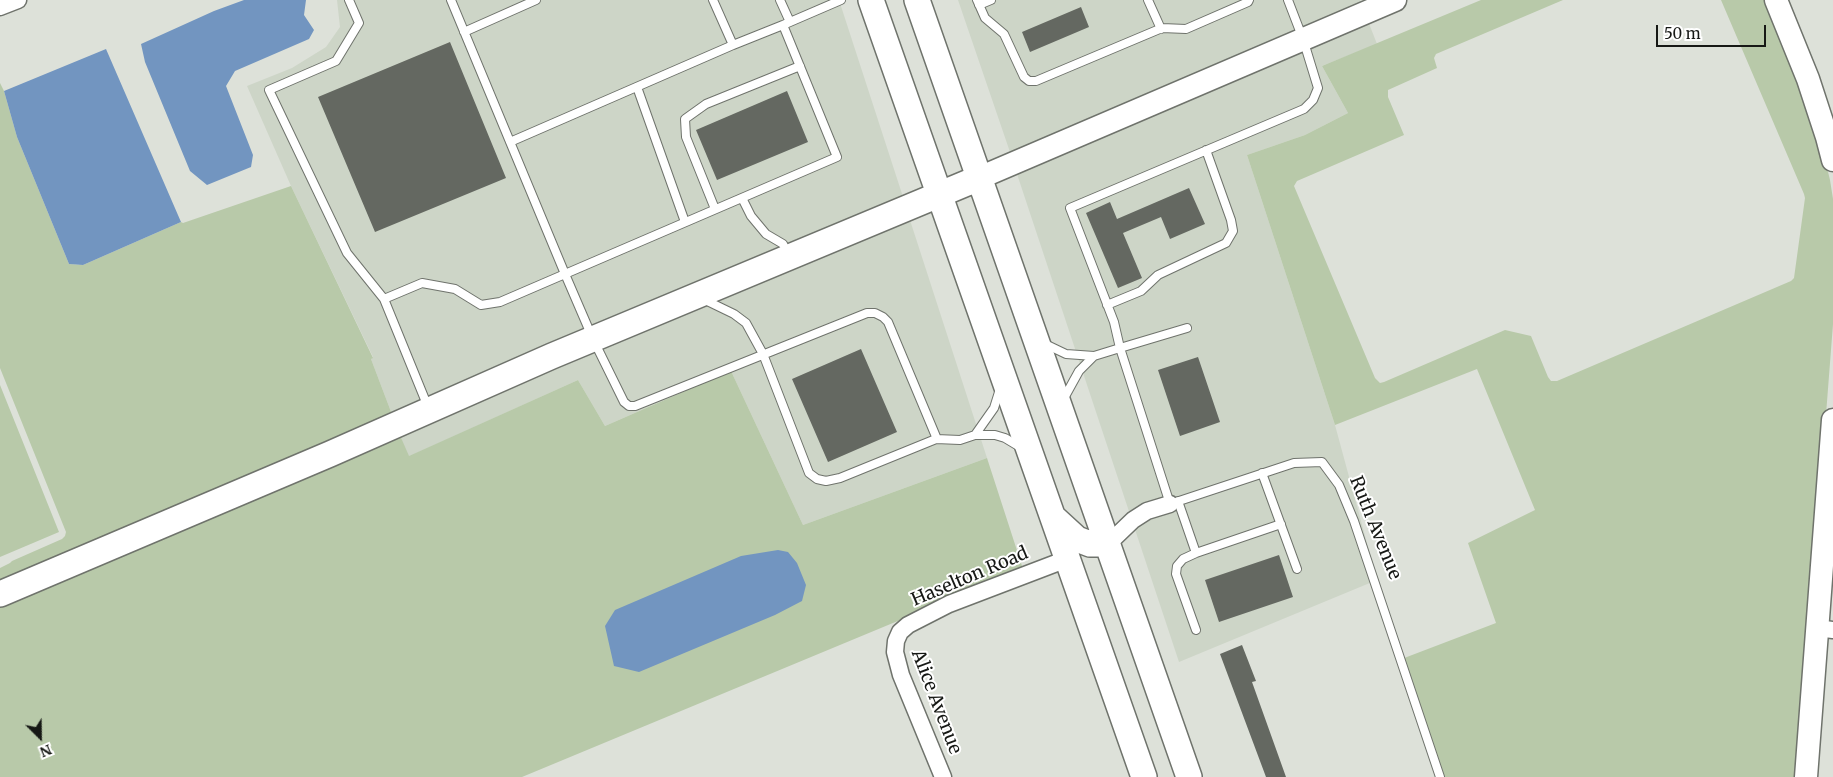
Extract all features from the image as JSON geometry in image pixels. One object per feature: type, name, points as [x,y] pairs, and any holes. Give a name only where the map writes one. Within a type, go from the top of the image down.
[{"type":"main road","points":[[871,0],[1144,777]]},
{"type":"main road","points":[[917,0],[1189,777]]},
{"type":"main road","points":[[0,594],[330,454],[593,339],[979,178]]},
{"type":"main road","points":[[1052,518],[1077,539],[1090,544],[1108,544]]},
{"type":"street","points":[[0,7],[18,0]]},
{"type":"street","points":[[979,178],[1396,0]]},
{"type":"street","points":[[1776,0],[1808,79],[1833,160]]},
{"type":"street","points":[[1806,777],[1825,629],[1833,420]]},
{"type":"street","name":"Ruth Avenue","points":[[1108,544],[1134,520],[1147,511],[1174,503]]},
{"type":"street","name":"Haselton Road","points":[[896,641],[900,632],[908,625],[949,604],[1067,559]]},
{"type":"street","name":"Alice Avenue","points":[[896,641],[895,652],[901,674],[943,777]]},
{"type":"lane","points":[[349,0],[359,23],[336,61],[269,90],[347,253],[384,299],[430,410]]},
{"type":"lane","points":[[451,0],[565,274],[593,339],[624,402],[629,406],[635,406],[867,313],[875,313],[888,322],[937,439]]},
{"type":"lane","points":[[464,32],[536,0]]},
{"type":"lane","points":[[713,0],[733,46]]},
{"type":"lane","points":[[384,299],[422,284],[455,289],[481,305],[500,302],[837,157],[800,66],[780,0]]},
{"type":"lane","points":[[510,142],[841,0]]},
{"type":"lane","points":[[991,0],[978,2],[985,18],[1004,34],[1024,77],[1029,81],[1036,81],[1160,29],[1186,29],[1250,0]]},
{"type":"lane","points":[[1148,0],[1160,29]]},
{"type":"lane","points":[[1196,553],[1174,503],[1120,348],[1114,322],[1070,208],[1304,109],[1313,100],[1318,88],[1303,39],[1288,0]]},
{"type":"lane","points":[[715,209],[686,137],[685,119],[706,104],[800,66]]},
{"type":"lane","points":[[637,87],[685,222]]},
{"type":"lane","points":[[1107,305],[1141,291],[1158,274],[1226,243],[1233,231],[1231,220],[1206,150]]},
{"type":"lane","points":[[742,198],[751,216],[766,234],[784,244],[789,257]]},
{"type":"lane","points":[[697,296],[734,314],[746,323],[762,354],[810,473],[817,479],[826,481],[840,478],[937,439],[960,440],[975,435],[987,434],[1005,438],[1030,453]]},
{"type":"lane","points":[[1036,340],[1066,354],[1094,356],[1186,328]]},
{"type":"lane","points":[[1060,407],[1071,383],[1094,356]]},
{"type":"lane","points":[[975,435],[994,408],[1004,378]]},
{"type":"lane","name":"Ruth Avenue","points":[[1174,503],[1294,463],[1322,462],[1338,485],[1354,521],[1440,777]]},
{"type":"lane","points":[[1262,473],[1297,569]]},
{"type":"lane","points":[[1196,630],[1176,574],[1177,566],[1183,559],[1196,553],[1281,524]]},
{"type":"shaded area","points":[[337,0],[839,0],[904,200],[393,417],[371,359],[373,357],[291,186],[247,86],[292,68],[326,47],[340,27]]},
{"type":"shaded area","points":[[958,0],[1360,0],[1362,5],[1011,155]]},
{"type":"shaded area","points":[[1368,21],[1377,44],[1322,66],[1348,113],[1305,135],[1247,155],[1335,425],[1377,580],[1179,662],[1016,171]]},
{"type":"shaded area","points":[[909,217],[987,458],[803,525],[731,371],[605,426],[578,380],[408,457],[399,433]]},
{"type":"green space","points":[[1481,0],[1563,0],[1436,54],[1434,58],[1437,68],[1388,90],[1388,97],[1404,135],[1297,181],[1294,186],[1375,378],[1380,383],[1505,330],[1531,336],[1548,377],[1551,381],[1557,381],[1791,281],[1794,278],[1805,198],[1721,0],[1768,0],[1820,139],[1833,199],[1833,324],[1798,777],[1438,777],[1399,660],[1496,623],[1468,543],[1535,510],[1477,369],[1335,425],[1247,155],[1305,135],[1348,113],[1322,66]]},
{"type":"green space","points":[[0,83],[17,137],[69,264],[83,265],[181,222],[183,223],[291,186],[373,358],[371,359],[393,417],[0,585],[0,568],[62,539],[66,532],[0,368]]},
{"type":"green space","points":[[731,371],[803,525],[987,458],[1023,569],[522,777],[0,777],[0,603],[399,433],[409,456],[578,380],[605,426]]},
{"type":"green space","points":[[0,385],[59,532],[0,557]]},
{"type":"water","points":[[244,0],[306,0],[304,15],[314,30],[309,39],[235,71],[226,86],[253,155],[251,167],[207,185],[190,171],[145,62],[141,44],[214,11]]},
{"type":"water","points":[[106,49],[181,222],[83,265],[69,264],[17,137],[4,91]]},
{"type":"water","points":[[778,550],[788,552],[797,563],[806,585],[802,601],[775,615],[639,672],[614,666],[605,626],[615,610],[741,556]]},
{"type":"building","points":[[1081,7],[1089,27],[1030,52],[1022,32]]},
{"type":"building","points":[[450,42],[506,178],[375,232],[318,97]]},
{"type":"building","points":[[787,91],[808,142],[717,180],[696,130]]},
{"type":"building","points":[[1189,188],[1205,224],[1170,239],[1161,217],[1123,233],[1142,278],[1118,288],[1086,213],[1110,202],[1117,219]]},
{"type":"building","points":[[861,349],[897,432],[828,462],[792,379]]},
{"type":"building","points":[[1198,357],[1220,422],[1180,436],[1158,370]]},
{"type":"building","points":[[1279,555],[1293,597],[1219,622],[1205,580]]},
{"type":"building","points":[[1242,645],[1256,681],[1252,682],[1286,777],[1266,777],[1220,654]]}]
